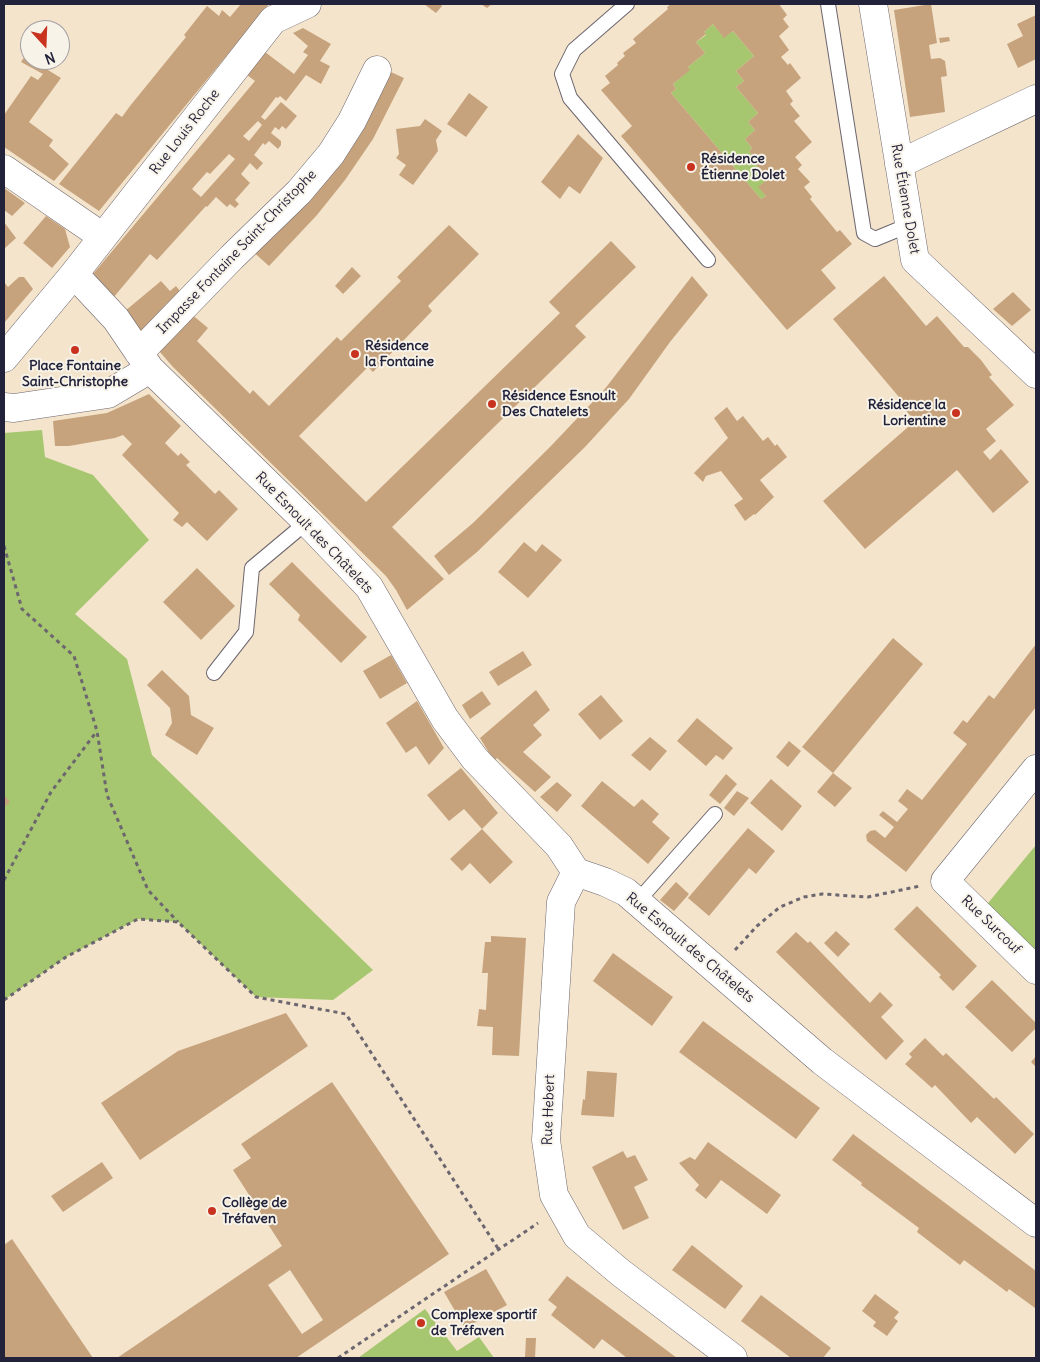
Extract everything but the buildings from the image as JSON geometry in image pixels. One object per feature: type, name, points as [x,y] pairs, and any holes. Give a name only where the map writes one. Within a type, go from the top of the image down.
[{"type":"street","name":"Rue Louis Roche","points":[[74,274],[273,20],[308,4]]},
{"type":"street","name":"Rue Étienne Dolet","points":[[874,4],[915,260],[1036,374]]},
{"type":"street","name":"Impasse Fontaine Saint-Christophe","points":[[144,361],[232,257],[299,192],[330,154],[347,129],[376,70]]},
{"type":"street","points":[[899,164],[1036,99]]},
{"type":"street","points":[[4,169],[103,237]]},
{"type":"street","points":[[4,358],[74,274],[116,319],[144,361],[108,394],[14,408],[4,407]]},
{"type":"street","name":"Rue Esnoult des Châtelets","points":[[144,361],[370,587],[445,719],[475,759],[559,846],[576,872],[626,892],[822,1060],[1036,1223]]},
{"type":"street","points":[[945,881],[1028,797],[1036,769]]},
{"type":"street","name":"Rue Hebert","points":[[576,872],[562,902],[546,1140],[554,1195],[577,1236],[621,1273],[733,1358]]},
{"type":"street","name":"Rue Surcouf","points":[[945,881],[1036,970]]},
{"type":"lane","points":[[627,4],[574,50],[562,74],[570,98],[708,260]]},
{"type":"lane","points":[[828,4],[864,232],[875,239],[909,225]]},
{"type":"lane","points":[[214,673],[246,632],[252,568],[307,522]]},
{"type":"lane","points":[[637,902],[716,814]]},
{"type":"path","points":[[4,546],[22,609],[74,656],[97,731],[107,795],[148,890],[178,922],[256,997],[346,1014],[499,1250]]},
{"type":"path","points":[[4,880],[51,792],[97,731]]},
{"type":"path","points":[[719,971],[757,926],[780,907],[796,900],[822,894],[868,897],[945,881]]},
{"type":"path","points":[[4,1000],[66,957],[138,919],[178,922]]},
{"type":"path","points":[[338,1358],[561,1207]]},
{"type":"green space","points":[[713,24],[724,37],[733,31],[754,56],[736,71],[744,81],[736,87],[758,113],[748,122],[755,130],[745,139],[752,148],[749,151],[756,160],[754,162],[768,179],[759,187],[766,196],[761,199],[671,93],[676,89],[673,84],[689,70],[688,67],[705,53],[696,42],[706,35],[704,32]]},
{"type":"green space","points":[[42,430],[45,457],[93,475],[149,540],[75,614],[127,659],[152,755],[373,970],[333,1000],[256,997],[178,922],[138,919],[66,957],[4,1000],[4,433]]},
{"type":"green space","points":[[1036,845],[1036,970],[979,914]]},
{"type":"green space","name":"Complexe sportif de Tréfaven","points":[[425,1309],[457,1351],[479,1337],[494,1358],[358,1358]]},
{"type":"place","name":"Résidence Étienne Dolet","points":[[691,167]]},
{"type":"place","name":"Place Fontaine Saint-Christophe","points":[[75,350]]},
{"type":"place","name":"Résidence la Fontaine","points":[[355,354]]},
{"type":"place","name":"Résidence Esnoult Des Chatelets","points":[[492,404]]},
{"type":"place","name":"Résidence la Lorientine","points":[[956,413]]},
{"type":"place","name":"Collège de Tréfaven","points":[[212,1211]]},
{"type":"place","name":"Complexe sportif de Tréfaven","points":[[421,1323]]}]
